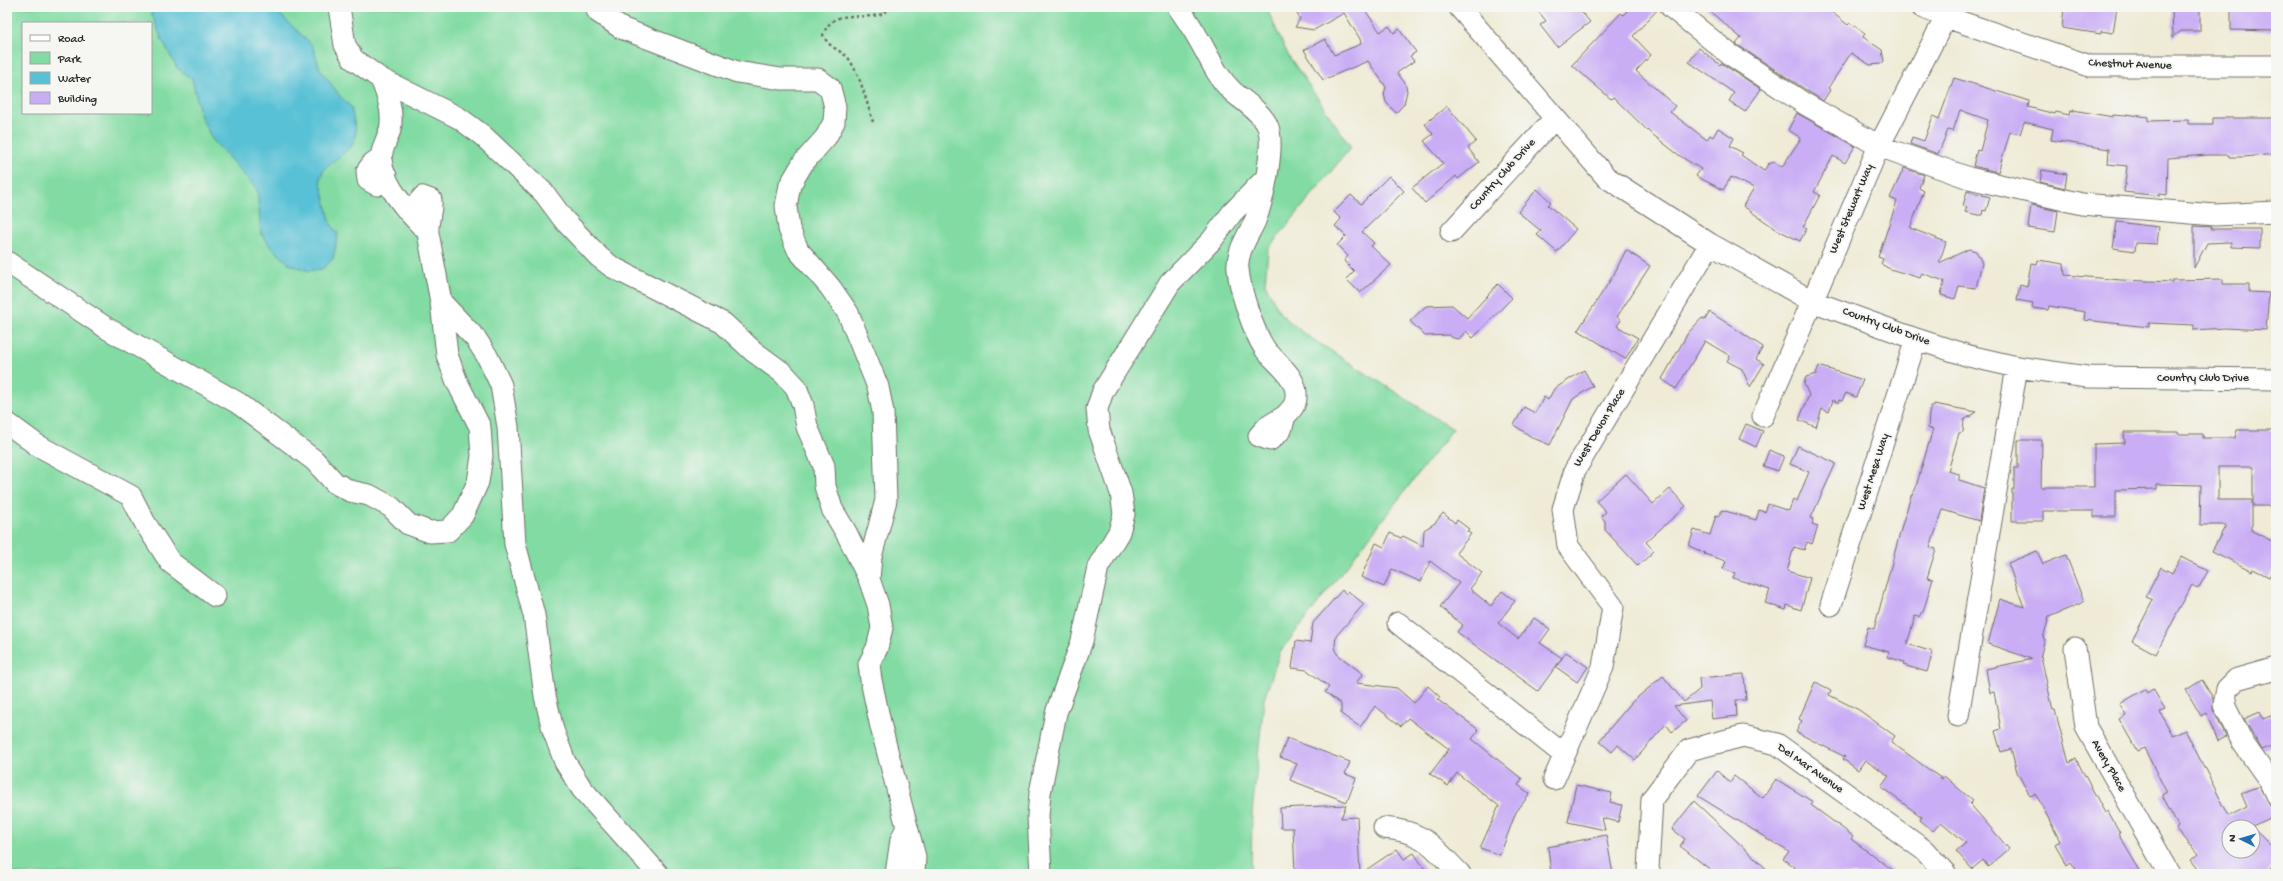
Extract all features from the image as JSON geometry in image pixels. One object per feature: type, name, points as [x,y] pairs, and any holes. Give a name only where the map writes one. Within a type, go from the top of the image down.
[{"type":"street","points":[[339,7],[345,45],[353,59],[381,78],[459,118],[482,135],[544,194],[564,220],[599,257],[612,267],[723,323],[753,351],[783,373],[796,387],[803,405],[807,427],[824,466],[825,486],[832,509],[847,534],[869,579],[878,605],[882,628],[877,648],[869,664],[871,680],[881,727],[915,857],[914,874]]},
{"type":"street","points":[[596,7],[598,12],[621,28],[737,72],[781,79],[818,79],[830,88],[835,107],[834,122],[826,137],[803,163],[790,185],[786,206],[789,229],[798,250],[830,287],[848,313],[878,387],[883,412],[886,500],[872,557],[869,579]]},
{"type":"street","points":[[1178,7],[1198,38],[1218,76],[1232,90],[1249,103],[1268,126],[1271,149],[1265,179],[1256,220],[1240,252],[1237,268],[1251,322],[1265,349],[1288,375],[1296,392],[1295,406],[1285,416]]},
{"type":"street","name":"Country Club Drive","points":[[1459,7],[1606,177],[1710,244],[1812,301],[1916,339],[1969,356],[2018,367],[2087,377],[2195,380],[2276,379]]},
{"type":"street","points":[[1671,7],[1734,57],[1805,104],[1879,146],[1969,178],[2082,204],[2215,215],[2276,212]]},
{"type":"street","name":"Chestnut Avenue","points":[[1922,7],[1948,12],[2090,66],[2276,66]]},
{"type":"street","name":"West Stewart Way","points":[[1763,416],[1879,146],[1948,12]]},
{"type":"street","points":[[381,78],[389,99],[390,128]]},
{"type":"street","points":[[7,262],[108,329],[238,403],[314,460],[335,483],[350,491],[369,495],[391,507],[408,524],[430,532],[448,531],[462,515],[478,482],[482,456],[480,427],[457,382],[447,355],[441,302],[428,227],[409,213],[383,167],[390,128],[399,106],[413,95]]},
{"type":"street","name":"Country Club Drive","points":[[1451,232],[1555,118]]},
{"type":"street","points":[[1041,874],[1038,816],[1040,793],[1056,713],[1082,641],[1098,567],[1119,532],[1124,514],[1121,493],[1099,430],[1097,409],[1103,391],[1170,283],[1212,240],[1232,213],[1265,179]]},
{"type":"street","name":"West Devon Place","points":[[1554,779],[1563,754],[1603,667],[1613,607],[1568,546],[1563,509],[1575,470],[1710,244]]},
{"type":"street","points":[[441,302],[476,339],[487,356],[501,385],[508,427],[515,544],[534,615],[545,696],[553,730],[565,762],[582,789],[658,874]]},
{"type":"street","name":"West Mesa Way","points":[[1831,605],[1916,339]]},
{"type":"street","points":[[1958,716],[2018,367]]},
{"type":"street","points":[[7,423],[38,445],[131,496],[170,562],[215,596]]},
{"type":"street","points":[[1398,623],[1563,754]]},
{"type":"street","name":"Avery Place","points":[[2074,648],[2086,727],[2169,874]]},
{"type":"street","points":[[2276,668],[2237,679],[2227,689],[2224,705],[2243,744],[2268,780],[2276,795]]},
{"type":"street","name":"Del Mar Avenue","points":[[1650,874],[1648,870],[1652,799],[1689,750],[1743,736],[1777,744],[1924,850],[1946,874]]},
{"type":"street","points":[[896,874],[901,840],[907,827]]},
{"type":"street","points":[[1384,828],[1404,830],[1423,837],[1460,874]]},
{"type":"path","points":[[873,122],[852,64],[845,55],[827,45],[823,34],[826,26],[836,18],[853,16],[874,17],[888,12],[892,7]]},
{"type":"green space","points":[[7,7],[1266,7],[1288,55],[1351,147],[1268,249],[1265,284],[1280,313],[1303,333],[1453,429],[1280,652],[1264,699],[1252,813],[1251,874],[7,874]]},
{"type":"water","points":[[149,7],[272,7],[312,45],[320,69],[340,96],[351,107],[356,132],[352,146],[324,169],[320,179],[331,224],[338,234],[333,259],[322,269],[309,271],[289,264],[271,247],[261,233],[257,189],[212,139],[201,117],[192,79],[177,68],[162,40]]},
{"type":"building","points":[[1293,7],[1363,7],[1380,32],[1389,26],[1394,33],[1399,29],[1416,52],[1410,56],[1414,61],[1397,73],[1405,83],[1407,91],[1404,104],[1396,113],[1386,102],[1384,94],[1386,87],[1368,61],[1323,80],[1304,50],[1325,39],[1334,55],[1361,44],[1360,39],[1344,13],[1314,30],[1295,27],[1300,19]]},
{"type":"building","points":[[1535,7],[1577,7],[1590,22],[1557,47],[1540,25],[1546,21]]},
{"type":"building","points":[[1631,7],[1659,8],[1633,36],[1651,55],[1636,71],[1675,106],[1670,112],[1707,140],[1710,135],[1713,137],[1718,128],[1734,138],[1730,146],[1743,153],[1741,155],[1764,171],[1768,164],[1774,162],[1782,167],[1801,138],[1788,130],[1797,113],[1855,146],[1845,163],[1833,156],[1814,192],[1820,195],[1803,227],[1807,228],[1800,241],[1776,229],[1743,206],[1754,188],[1731,177],[1723,190],[1696,176],[1701,169],[1680,156],[1648,131],[1613,97],[1611,99],[1572,65],[1621,13],[1623,15]]},
{"type":"building","points":[[1705,7],[1825,7],[1848,25],[1850,23],[1865,33],[1863,37],[1882,50],[1884,61],[1881,64],[1870,65],[1851,53],[1828,88],[1830,90],[1823,101],[1736,44],[1741,38]]},
{"type":"building","points":[[2064,7],[2117,7],[2113,33],[2101,31],[2101,34],[2062,28]]},
{"type":"building","points":[[2172,7],[2200,7],[2200,31],[2181,31],[2173,37]]},
{"type":"building","points":[[2231,7],[2276,7],[2276,31],[2231,30]]},
{"type":"building","points":[[1699,48],[1720,65],[1721,63],[1761,89],[1745,112],[1729,101],[1734,93],[1689,62]]},
{"type":"building","points":[[1954,78],[2029,101],[2028,107],[2055,114],[2056,112],[2069,115],[2070,111],[2073,112],[2073,110],[2113,117],[2113,115],[2126,116],[2126,114],[2148,117],[2148,121],[2188,120],[2188,124],[2213,124],[2213,118],[2276,118],[2276,154],[2244,157],[2207,155],[2168,158],[2167,195],[2160,194],[2160,196],[2124,192],[2127,166],[2108,164],[2109,149],[2051,140],[2053,129],[2024,122],[2020,134],[2010,132],[1998,172],[1993,171],[1973,166],[1977,150],[1980,151],[1988,120],[1960,110],[1953,131],[1948,130],[1938,154],[1910,144],[1912,137],[1924,141],[1933,116],[1939,119]]},
{"type":"building","points":[[1447,106],[1476,141],[1468,148],[1479,162],[1458,179],[1456,176],[1425,203],[1412,188],[1443,163],[1424,141],[1433,134],[1425,124]]},
{"type":"building","points":[[1904,168],[1924,175],[1919,188],[1924,191],[1910,228],[1946,242],[1939,263],[1969,249],[1976,251],[1982,263],[1976,288],[1959,286],[1955,299],[1941,295],[1944,281],[1922,273],[1920,278],[1890,269],[1881,264],[1883,259],[1878,257],[1897,201],[1890,198]]},
{"type":"building","points":[[2042,170],[2067,174],[2065,188],[2040,182]]},
{"type":"building","points":[[1389,176],[1404,191],[1362,232],[1374,243],[1371,246],[1391,265],[1360,293],[1346,279],[1354,271],[1344,261],[1348,256],[1337,245],[1346,236],[1335,226],[1341,219],[1334,212],[1351,195],[1361,204]]},
{"type":"building","points":[[1537,189],[1551,202],[1548,205],[1576,229],[1557,252],[1537,235],[1541,231],[1518,212]]},
{"type":"building","points":[[1967,191],[1990,197],[1986,211],[1983,210],[1982,215],[1965,212],[1967,207],[1963,206]]},
{"type":"building","points":[[2031,205],[2058,211],[2055,232],[2028,228]]},
{"type":"building","points":[[2117,222],[2159,227],[2157,244],[2136,243],[2135,251],[2113,248]]},
{"type":"building","points":[[2194,226],[2211,227],[2211,229],[2260,229],[2260,248],[2231,247],[2231,242],[2207,243],[2194,268]]},
{"type":"building","points":[[1626,250],[1650,266],[1617,317],[1621,320],[1617,326],[1638,338],[1625,359],[1578,330],[1613,276]]},
{"type":"building","points":[[2038,260],[2064,264],[2065,275],[2121,280],[2172,282],[2172,280],[2223,279],[2223,284],[2249,284],[2249,292],[2269,293],[2266,330],[2225,328],[2194,330],[2194,325],[2149,323],[2149,327],[2084,320],[2085,312],[2049,306],[2048,310],[2032,308],[2033,303],[2017,300],[2020,285],[2027,287],[2031,263],[2037,264]]},
{"type":"building","points":[[1498,284],[1512,298],[1473,338],[1466,331],[1459,339],[1453,338],[1449,335],[1425,336],[1410,321],[1426,306],[1452,305],[1467,318]]},
{"type":"building","points":[[1710,312],[1763,347],[1756,359],[1764,364],[1750,387],[1742,369],[1727,361],[1730,356],[1705,341],[1676,389],[1662,379],[1688,333],[1702,318],[1705,320]]},
{"type":"building","points":[[1819,366],[1863,380],[1856,397],[1846,393],[1842,401],[1839,400],[1838,403],[1833,400],[1829,412],[1822,409],[1816,427],[1799,420],[1809,395],[1804,384],[1806,377],[1816,374]]},
{"type":"building","points":[[1584,370],[1593,386],[1573,399],[1550,445],[1533,438],[1514,425],[1524,407],[1535,413],[1544,397],[1548,400],[1554,389]]},
{"type":"building","points":[[1934,404],[1977,412],[1964,420],[1963,432],[1959,433],[1948,471],[1959,474],[1959,480],[1984,488],[1979,521],[1943,510],[1930,547],[1936,549],[1927,578],[1933,579],[1923,612],[1919,617],[1915,616],[1907,644],[1933,652],[1927,672],[1903,665],[1904,662],[1888,657],[1889,652],[1863,645],[1868,627],[1874,629],[1903,522],[1911,496],[1915,490],[1933,429],[1928,428],[1931,406],[1934,406]]},
{"type":"building","points":[[1746,424],[1763,431],[1756,447],[1739,439]]},
{"type":"building","points":[[2237,430],[2276,430],[2276,506],[2253,506],[2253,467],[2218,467],[2218,500],[2252,500],[2252,531],[2276,543],[2276,563],[2269,577],[2253,569],[2252,571],[2212,551],[2226,525],[2200,525],[2201,485],[2157,484],[2157,489],[2116,490],[2116,517],[2094,517],[2094,511],[2043,511],[2043,521],[2012,521],[2012,489],[2014,489],[2014,468],[2018,468],[2018,440],[2042,440],[2041,487],[2094,487],[2094,444],[2125,443],[2124,432],[2178,432],[2178,434],[2203,434],[2203,438],[2235,438]]},
{"type":"building","points":[[1798,446],[1835,463],[1835,465],[1811,518],[1814,519],[1812,524],[1818,526],[1812,544],[1807,542],[1804,550],[1794,547],[1787,571],[1810,578],[1801,610],[1787,605],[1786,610],[1765,603],[1770,590],[1733,578],[1735,573],[1723,569],[1726,561],[1704,554],[1705,553],[1689,546],[1694,530],[1710,535],[1716,515],[1719,516],[1722,510],[1756,520],[1759,510],[1765,512],[1768,504],[1789,511],[1793,499],[1797,501],[1809,472],[1790,464]]},
{"type":"building","points":[[1769,450],[1784,456],[1778,471],[1763,466]]},
{"type":"building","points":[[1626,474],[1653,504],[1670,489],[1686,506],[1646,542],[1654,551],[1638,566],[1605,530],[1605,521],[1601,516],[1606,512],[1596,501]]},
{"type":"building","points":[[1443,513],[1455,523],[1457,520],[1469,529],[1467,531],[1471,534],[1456,553],[1482,573],[1470,589],[1491,606],[1502,591],[1515,601],[1498,623],[1518,639],[1534,618],[1550,629],[1540,643],[1562,658],[1538,691],[1457,632],[1463,625],[1440,607],[1459,583],[1430,561],[1421,582],[1392,569],[1384,587],[1361,577],[1376,543],[1384,547],[1390,533],[1401,538],[1403,536],[1423,546],[1424,530],[1435,523]]},
{"type":"building","points":[[2037,551],[2043,564],[2066,555],[2084,602],[2049,617],[2043,638],[2045,639],[2040,658],[2041,657],[2053,710],[2055,710],[2069,763],[2076,759],[2105,813],[2108,811],[2120,833],[2118,834],[2142,874],[2079,874],[2071,862],[2067,865],[2055,844],[2060,841],[2039,800],[2035,794],[2030,796],[2017,772],[2011,749],[2001,752],[1995,731],[2001,729],[1994,692],[1990,693],[1986,669],[2032,659],[1988,644],[2000,599],[2024,607],[2008,563]]},
{"type":"building","points":[[2181,557],[2208,571],[2198,589],[2192,585],[2156,654],[2132,641],[2153,600],[2146,597],[2161,567],[2172,573]]},
{"type":"building","points":[[1342,590],[1346,594],[1348,591],[1364,604],[1336,636],[1335,646],[1337,654],[1363,674],[1356,683],[1397,688],[1414,703],[1428,686],[1440,697],[1438,700],[1479,730],[1472,739],[1522,779],[1518,785],[1530,794],[1516,812],[1500,855],[1480,848],[1499,806],[1457,773],[1448,786],[1430,774],[1449,749],[1408,718],[1401,726],[1375,706],[1360,727],[1341,714],[1341,704],[1325,692],[1329,687],[1307,670],[1292,668],[1296,641],[1310,643],[1313,623]]},
{"type":"building","points":[[1566,652],[1588,667],[1577,682],[1556,667]]},
{"type":"building","points":[[1744,674],[1746,700],[1736,700],[1737,716],[1712,719],[1710,701],[1674,706],[1686,721],[1672,732],[1666,724],[1635,760],[1618,745],[1612,752],[1599,741],[1632,702],[1663,676],[1684,702],[1700,689],[1699,678]]},
{"type":"building","points":[[2202,680],[2213,698],[2213,710],[2226,737],[2218,741],[2206,713],[2201,716],[2186,690]]},
{"type":"building","points":[[1815,682],[1831,690],[1829,695],[1859,710],[1895,736],[1891,742],[1942,779],[1944,776],[1973,801],[1970,804],[2009,849],[1988,867],[1983,860],[1972,869],[1956,851],[1966,843],[1941,822],[1933,831],[1920,820],[1922,817],[1881,787],[1889,776],[1865,760],[1858,770],[1843,759],[1845,757],[1796,732],[1802,721],[1799,719]]},
{"type":"building","points":[[2145,689],[2147,693],[2153,689],[2165,709],[2160,712],[2173,736],[2185,730],[2229,816],[2247,807],[2241,793],[2259,786],[2275,816],[2261,822],[2261,819],[2221,819],[2221,859],[2261,859],[2261,835],[2276,850],[2276,863],[2265,874],[2202,874],[2191,860],[2198,854],[2176,828],[2178,826],[2163,798],[2163,795],[2167,793],[2144,748],[2137,751],[2119,719],[2126,715],[2120,704]]},
{"type":"building","points":[[2260,712],[2263,719],[2276,714],[2276,744],[2262,750],[2244,719]]},
{"type":"building","points":[[1287,738],[1350,762],[1345,774],[1356,778],[1347,802],[1290,780],[1297,764],[1280,757]]},
{"type":"building","points":[[1717,771],[1730,782],[1734,776],[1763,798],[1776,779],[1813,802],[1811,805],[1853,836],[1851,839],[1898,874],[1803,874],[1783,859],[1789,852],[1698,796]]},
{"type":"building","points":[[1576,785],[1612,793],[1610,802],[1622,805],[1618,822],[1602,818],[1605,830],[1568,822]]},
{"type":"building","points":[[1694,801],[1772,874],[1716,874],[1680,846],[1685,839],[1672,829]]},
{"type":"building","points":[[1346,805],[1341,818],[1357,817],[1360,874],[1295,874],[1293,828],[1281,828],[1280,808]]},
{"type":"building","points":[[1606,835],[1613,874],[1551,874],[1548,847]]},
{"type":"building","points":[[1397,849],[1404,859],[1414,853],[1428,874],[1360,874]]}]
